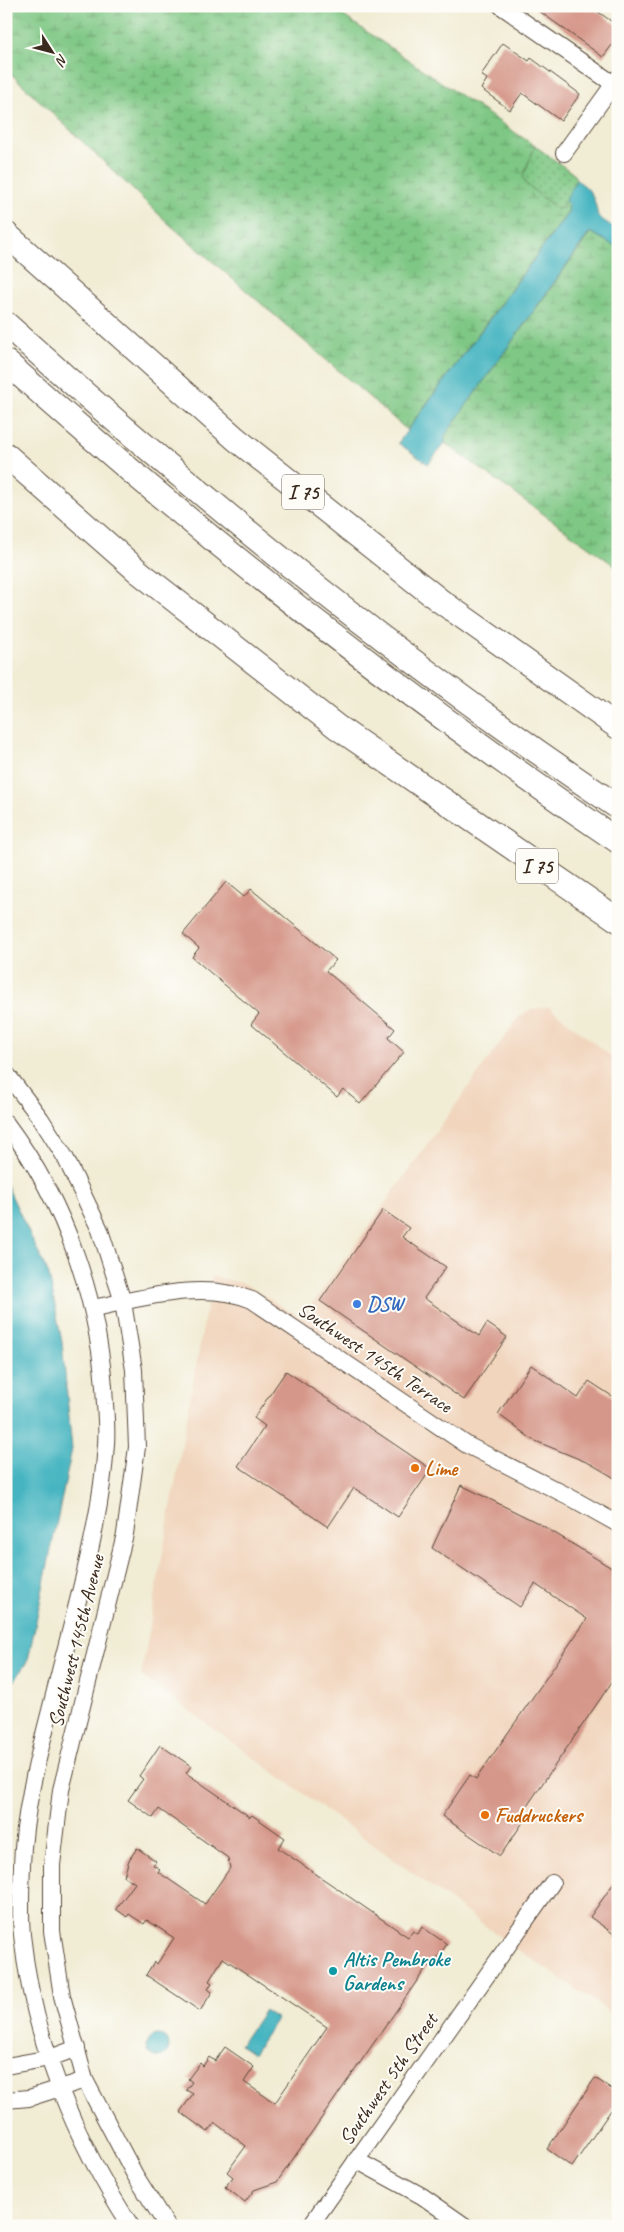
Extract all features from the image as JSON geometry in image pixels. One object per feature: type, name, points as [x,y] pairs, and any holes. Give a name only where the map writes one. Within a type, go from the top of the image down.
[{"type":"highway","name":"I 75","points":[[6,234],[236,439],[439,600],[618,727]]},
{"type":"highway","points":[[6,324],[177,474],[314,585],[455,692],[618,807]]},
{"type":"highway","points":[[6,362],[108,452],[299,608],[438,714],[618,841]]},
{"type":"highway","name":"I 75","points":[[6,455],[139,572],[337,727],[618,920]]},
{"type":"street","points":[[501,6],[616,83],[564,153]]},
{"type":"street","name":"Southwest 145th Avenue","points":[[6,1073],[41,1119],[65,1157],[100,1230],[123,1302],[134,1370],[137,1447],[125,1534],[61,1790],[52,1865],[52,1931],[62,1996],[86,2080],[135,2175],[167,2226]]},
{"type":"street","name":"Southwest 145th Avenue","points":[[6,1123],[45,1184],[69,1236],[94,1308],[104,1371],[105,1453],[94,1532],[32,1783],[22,1862],[22,1933],[34,2005],[59,2089],[112,2196],[132,2226]]},
{"type":"street","name":"Southwest 145th Terrace","points":[[94,1308],[176,1294],[213,1291],[239,1295],[252,1300],[467,1445],[558,1490],[618,1524]]},
{"type":"street","name":"Southwest 5th Street","points":[[310,2226],[552,1883]]},
{"type":"street","points":[[6,2066],[50,2058],[77,2048]]},
{"type":"street","points":[[6,2100],[29,2098],[86,2080]]},
{"type":"street","points":[[356,2160],[422,2196],[465,2226]]},
{"type":"shaded area","points":[[549,1007],[618,1062],[618,2017],[524,1954],[141,1676],[212,1276],[245,1284],[298,1316],[305,1314],[519,1017],[532,1009]]},
{"type":"green space","points":[[6,6],[329,6],[535,146],[523,177],[526,184],[557,209],[562,208],[565,201],[569,205],[568,212],[407,430],[168,223],[6,69]]},
{"type":"green space","points":[[535,146],[574,174],[576,180],[562,208],[557,209],[526,184],[522,177]]},
{"type":"green space","points":[[591,232],[618,248],[618,568],[445,443],[445,435]]},
{"type":"water","points":[[576,180],[586,187],[592,195],[598,217],[618,230],[618,248],[590,232],[445,435],[445,443],[428,464],[398,443],[568,213],[569,205],[565,201]]},
{"type":"water","points":[[6,1184],[49,1275],[62,1342],[72,1449],[28,1660],[12,1684],[6,1685]]},
{"type":"water","points":[[264,2010],[277,2019],[253,2054],[240,2045]]},
{"type":"water","points":[[158,2035],[168,2042],[169,2046],[162,2056],[158,2057],[148,2050],[147,2046],[154,2036]]},
{"type":"building","points":[[532,6],[590,6],[618,26],[618,37],[603,57]]},
{"type":"building","points":[[503,43],[529,61],[531,58],[580,94],[561,121],[522,93],[510,110],[481,89],[487,79],[481,75]]},
{"type":"building","points":[[226,882],[244,897],[251,889],[336,960],[326,971],[395,1029],[388,1038],[404,1052],[360,1104],[343,1089],[337,1097],[251,1024],[259,1014],[192,957],[199,948],[183,934]]},
{"type":"building","points":[[383,1210],[409,1228],[402,1237],[446,1267],[424,1298],[479,1336],[487,1323],[507,1337],[464,1400],[320,1301]]},
{"type":"building","points":[[531,1365],[578,1398],[589,1381],[618,1400],[618,1480],[591,1464],[533,1440],[498,1414]]},
{"type":"building","points":[[286,1371],[431,1469],[398,1517],[354,1488],[328,1527],[238,1466],[265,1426],[254,1418]]},
{"type":"building","points":[[461,1485],[540,1524],[618,1572],[618,1673],[523,1812],[528,1815],[500,1856],[442,1816],[470,1775],[476,1779],[587,1619],[535,1584],[520,1607],[432,1548]]},
{"type":"building","name":"Altis Pembroke Gardens","points":[[160,1745],[191,1766],[186,1773],[250,1817],[252,1815],[285,1838],[278,1848],[408,1937],[413,1931],[418,1934],[422,1927],[447,1944],[431,1967],[428,1965],[277,2182],[254,2190],[245,2202],[225,2187],[233,2177],[227,2172],[246,2146],[215,2123],[208,2132],[180,2112],[193,2094],[186,2090],[192,2082],[188,2079],[200,2063],[203,2066],[209,2057],[215,2061],[225,2047],[254,2067],[244,2082],[275,2103],[327,2027],[223,1958],[209,1981],[212,1983],[208,1989],[212,1992],[200,2011],[146,1975],[154,1962],[157,1964],[174,1938],[147,1920],[144,1924],[129,1914],[127,1917],[116,1909],[135,1883],[124,1876],[129,1860],[137,1848],[156,1861],[153,1865],[160,1869],[158,1872],[205,1904],[230,1868],[228,1858],[159,1809],[153,1818],[128,1800],[143,1779],[139,1776]]},
{"type":"building","points":[[618,1877],[618,1937],[590,1917]]},
{"type":"building","points":[[595,2078],[618,2093],[618,2100],[572,2167],[547,2149]]},
{"type":"place","name":"DSW","points":[[357,1304]]},
{"type":"place","name":"Lime","points":[[415,1468]]},
{"type":"place","name":"Fuddruckers","points":[[485,1815]]},
{"type":"place","name":"Altis Pembroke Gardens","points":[[333,1971]]}]
